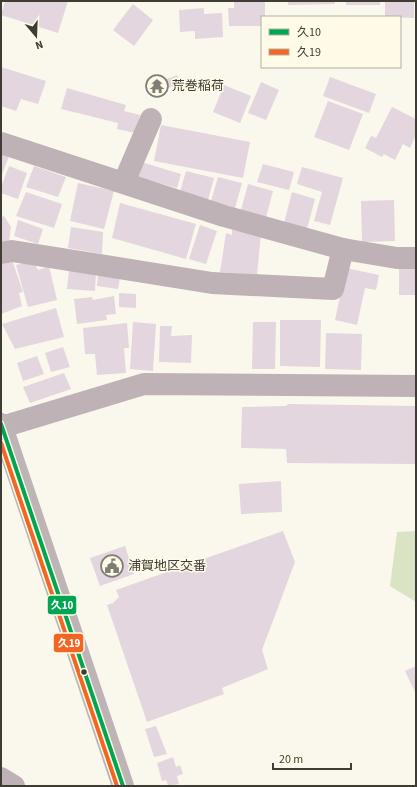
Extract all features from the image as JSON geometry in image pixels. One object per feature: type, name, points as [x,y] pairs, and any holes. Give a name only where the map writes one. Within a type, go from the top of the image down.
[{"type":"main road","points":[[2,426],[123,786]]},
{"type":"street","points":[[124,182],[151,119]]},
{"type":"street","points":[[1,143],[124,182],[224,216],[343,249],[397,258],[416,258]]},
{"type":"street","points":[[1,253],[12,251],[212,283],[334,289],[343,249]]},
{"type":"street","points":[[2,426],[144,384],[416,386]]},
{"type":"street","points":[[1,778],[14,786]]},
{"type":"green space","points":[[416,531],[416,602],[390,586],[397,532]]},
{"type":"building","points":[[5,1],[68,1],[58,33],[1,15]]},
{"type":"building","points":[[234,1],[265,1],[265,16],[261,16],[261,26],[229,26],[228,8],[234,8]]},
{"type":"building","points":[[288,1],[335,1],[335,4],[288,5]]},
{"type":"building","points":[[346,1],[380,1],[380,5],[346,5]]},
{"type":"building","points":[[385,1],[414,1],[414,18],[385,16]]},
{"type":"building","points":[[133,4],[153,20],[134,46],[113,30]]},
{"type":"building","points":[[204,8],[204,14],[222,13],[223,37],[195,39],[195,31],[180,32],[179,10]]},
{"type":"building","points":[[1,67],[46,81],[38,104],[21,99],[16,111],[1,106]]},
{"type":"building","points":[[177,75],[180,83],[166,89],[162,81]]},
{"type":"building","points":[[330,77],[376,94],[369,113],[323,96]]},
{"type":"building","points":[[261,82],[279,90],[266,120],[248,113]]},
{"type":"building","points":[[224,85],[251,96],[240,123],[213,112]]},
{"type":"building","points":[[67,88],[126,105],[124,111],[140,115],[135,133],[117,129],[118,123],[61,109]]},
{"type":"building","points":[[328,101],[363,114],[349,150],[314,137]]},
{"type":"building","points":[[392,107],[416,119],[416,135],[410,148],[403,144],[395,160],[384,154],[382,157],[365,148],[371,136],[376,138]]},
{"type":"building","points":[[161,125],[250,142],[243,178],[154,161]]},
{"type":"building","points":[[1,153],[9,156],[1,177]]},
{"type":"building","points":[[138,161],[181,174],[177,188],[134,176]]},
{"type":"building","points":[[263,164],[294,172],[289,190],[257,182]]},
{"type":"building","points":[[9,166],[27,173],[18,199],[1,193],[1,187]]},
{"type":"building","points":[[34,166],[66,177],[58,197],[26,187]]},
{"type":"building","points":[[302,167],[343,178],[330,225],[314,221],[322,192],[297,184]]},
{"type":"building","points":[[186,171],[214,178],[208,200],[180,192]]},
{"type":"building","points":[[218,177],[242,183],[235,208],[211,201]]},
{"type":"building","points":[[78,183],[114,191],[104,229],[70,221]]},
{"type":"building","points":[[248,184],[273,191],[266,217],[241,210]]},
{"type":"building","points":[[26,192],[62,204],[54,228],[16,216]]},
{"type":"building","points":[[292,192],[315,199],[307,229],[284,223]]},
{"type":"building","points":[[394,200],[395,241],[362,242],[361,201]]},
{"type":"building","points":[[120,203],[196,224],[186,259],[112,238]]},
{"type":"building","points":[[4,216],[11,227],[9,242],[1,243],[1,217]]},
{"type":"building","points":[[18,220],[43,229],[38,244],[14,236]]},
{"type":"building","points":[[200,225],[217,231],[206,264],[189,259]]},
{"type":"building","points":[[71,227],[103,232],[102,254],[68,248]]},
{"type":"building","points":[[232,230],[261,234],[257,275],[220,272],[226,233],[232,235]]},
{"type":"building","points":[[12,260],[23,292],[19,293],[22,306],[1,314],[1,262]]},
{"type":"building","points":[[33,261],[38,270],[49,266],[57,300],[28,307],[16,265]]},
{"type":"building","points":[[416,263],[416,295],[399,295],[399,264]]},
{"type":"building","points":[[346,268],[379,275],[376,290],[365,288],[357,325],[335,320]]},
{"type":"building","points":[[69,270],[96,272],[95,291],[67,289]]},
{"type":"building","points":[[98,273],[120,277],[118,289],[97,286]]},
{"type":"building","points":[[119,293],[136,294],[136,308],[119,307]]},
{"type":"building","points":[[114,296],[116,314],[106,315],[107,320],[77,324],[74,299],[92,297],[93,300]]},
{"type":"building","points":[[56,308],[64,337],[15,349],[2,324]]},
{"type":"building","points":[[280,320],[321,320],[320,367],[280,366]]},
{"type":"building","points":[[133,322],[156,324],[153,371],[130,369]]},
{"type":"building","points":[[253,322],[276,322],[275,369],[252,369]]},
{"type":"building","points":[[127,323],[129,348],[124,348],[126,373],[97,375],[95,354],[85,354],[83,328]]},
{"type":"building","points":[[160,326],[172,326],[171,336],[192,335],[191,363],[159,362]]},
{"type":"building","points":[[326,333],[362,334],[361,370],[325,369]]},
{"type":"building","points":[[63,347],[70,367],[51,372],[45,353]]},
{"type":"building","points":[[37,356],[44,374],[23,381],[17,363]]},
{"type":"building","points":[[64,373],[71,389],[30,403],[23,387]]},
{"type":"building","points":[[288,404],[416,406],[416,464],[287,463],[286,449],[241,448],[242,407],[286,406]]},
{"type":"building","points":[[281,481],[282,512],[241,514],[239,484]]},
{"type":"building","points":[[283,531],[295,562],[262,650],[268,669],[222,688],[224,694],[147,722],[107,605],[113,603],[119,597],[116,590]]},
{"type":"building","name":"浦賀地区交番","points":[[125,546],[134,574],[100,586],[90,558]]},
{"type":"building","points":[[416,666],[416,694],[405,671]]},
{"type":"building","points":[[156,726],[167,754],[154,757],[145,729]]},
{"type":"building","points":[[173,757],[176,767],[180,765],[183,774],[177,776],[179,784],[168,786],[166,780],[162,781],[157,763]]},
{"type":"transit line","name":"久10","points":[[1,424],[123,786]]},
{"type":"transit line","name":"久19","points":[[1,443],[117,786]]},
{"type":"place","name":"荒巻稲荷","points":[[157,86]]},
{"type":"place","name":"浦賀地区交番","points":[[112,566]]}]
